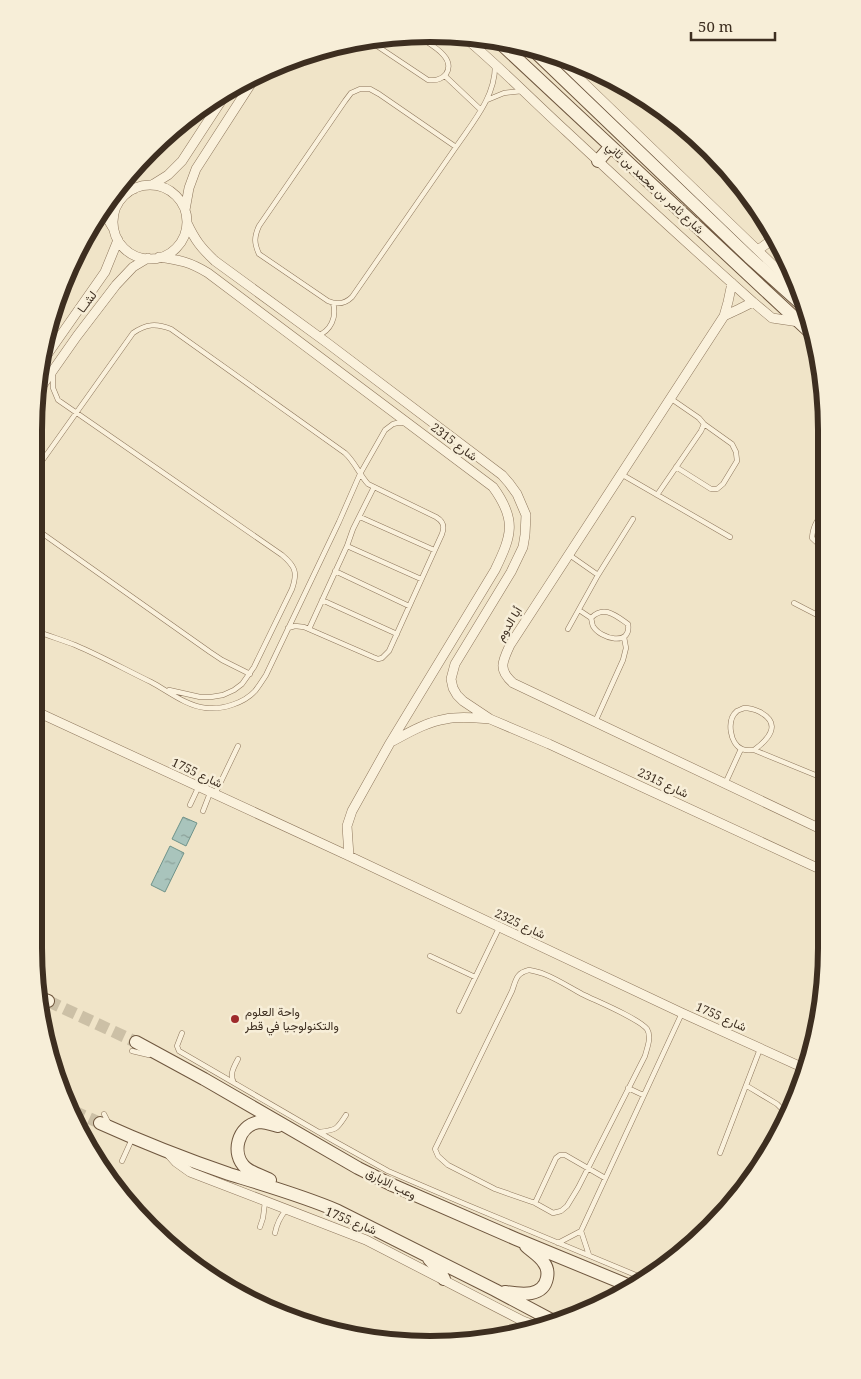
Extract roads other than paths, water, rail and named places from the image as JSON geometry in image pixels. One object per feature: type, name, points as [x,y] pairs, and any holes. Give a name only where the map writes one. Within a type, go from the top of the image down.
[{"type":"street","points":[[474,45],[753,302],[772,318],[800,322]]},
{"type":"street","name":"شارع ثامر بن محمد بن ثاني","points":[[507,50],[804,326]]},
{"type":"street","name":"شارع ثامر بن محمد بن ثاني","points":[[542,59],[748,257],[795,299]]},
{"type":"street","points":[[569,68],[787,279]]},
{"type":"street","points":[[107,217],[118,240],[136,256],[159,257],[171,252],[181,242],[186,230],[185,210],[189,188],[196,169],[248,89]]},
{"type":"street","points":[[152,185],[168,175],[182,161],[218,106]]},
{"type":"street","points":[[598,161],[610,147]]},
{"type":"street","points":[[114,230],[113,219],[116,208],[125,195],[140,186],[159,186],[170,191],[185,210]]},
{"type":"street","points":[[128,188],[134,189]]},
{"type":"street","name":"شارع 2315","points":[[187,223],[195,239],[215,260],[502,475],[517,494],[526,515],[523,547],[511,572],[455,664],[451,679],[452,688],[457,696],[490,719],[549,744],[818,868]]},
{"type":"street","name":"لشــا","points":[[52,349],[106,272],[118,240]]},
{"type":"street","points":[[758,250],[769,242]]},
{"type":"street","name":"شارع 2315","points":[[159,257],[188,262],[208,273],[493,487],[506,508],[510,530],[508,540],[495,570],[390,743],[357,802],[348,821],[349,856]]},
{"type":"street","name":"لشــا","points":[[46,379],[124,275],[148,258]]},
{"type":"street","name":"أبا الدوم","points":[[732,283],[724,316],[510,645],[503,660],[503,671],[506,677],[513,683],[818,828]]},
{"type":"street","points":[[724,316],[753,302]]},
{"type":"street","name":"شارع 1755","points":[[42,714],[198,788],[349,856]]},
{"type":"street","name":"شارع 2315","points":[[390,743],[423,726],[447,718],[490,719]]},
{"type":"street","name":"شارع 2325","points":[[349,856],[682,1013]]},
{"type":"street","name":"شارع 1755","points":[[682,1013],[800,1066]]},
{"type":"street","name":"وعب الابارق","points":[[134,1046],[163,1057],[358,1168],[390,1184],[625,1284]]},
{"type":"street","points":[[105,1122],[132,1138],[226,1173],[318,1202]]},
{"type":"street","points":[[299,1134],[267,1123],[250,1125],[242,1133],[237,1148],[238,1155],[242,1164],[247,1169],[338,1211],[548,1318]]},
{"type":"street","name":"شارع 1755","points":[[167,1151],[176,1162],[190,1172],[357,1236],[444,1279],[525,1324]]},
{"type":"street","points":[[495,1290],[524,1294],[532,1293],[542,1288],[545,1282],[547,1273],[544,1263],[516,1239]]},
{"type":"street","points":[[423,1254],[444,1279]]},
{"type":"lane","points":[[378,46],[428,80],[434,81],[445,76],[448,70],[448,63],[446,57],[426,42]]},
{"type":"lane","points":[[456,147],[370,89],[360,89],[351,93],[259,226],[255,235],[255,245],[259,254],[333,303],[344,303],[352,297],[456,147],[481,110],[493,83],[495,63]]},
{"type":"lane","points":[[445,76],[481,110]]},
{"type":"lane","points":[[487,100],[504,93],[523,91]]},
{"type":"lane","points":[[316,336],[325,331],[332,323],[335,313],[333,303]]},
{"type":"lane","points":[[42,461],[133,333],[141,327],[151,324],[161,325],[171,329],[345,453],[368,484],[440,520],[443,524],[444,529],[397,634],[386,655],[382,658],[378,659],[300,626],[288,628]]},
{"type":"lane","points":[[53,369],[53,388],[58,400],[282,555],[293,565],[295,576],[292,589],[250,674],[242,684],[234,690],[211,698],[163,688]]},
{"type":"lane","points":[[670,398],[732,444],[736,452],[736,461],[723,484],[718,489],[711,489],[676,467]]},
{"type":"lane","points":[[42,633],[92,653],[163,688],[182,700],[205,708],[216,708],[237,703],[254,692],[266,675],[360,474],[385,430],[393,424],[406,423]]},
{"type":"lane","points":[[657,495],[704,424]]},
{"type":"lane","points":[[621,474],[730,538]]},
{"type":"lane","points":[[309,629],[353,529],[374,487]]},
{"type":"lane","points":[[360,517],[434,550]]},
{"type":"lane","points":[[818,518],[812,533],[812,538],[818,544]]},
{"type":"lane","points":[[568,629],[598,574],[633,519]]},
{"type":"lane","points":[[42,533],[210,652],[250,674]]},
{"type":"lane","points":[[347,546],[422,579]]},
{"type":"lane","points":[[568,554],[598,574]]},
{"type":"lane","points":[[335,571],[409,606]]},
{"type":"lane","points":[[322,600],[397,634]]},
{"type":"lane","points":[[794,604],[818,615]]},
{"type":"lane","points":[[579,610],[591,618],[595,629],[604,635],[613,639],[624,637]]},
{"type":"lane","points":[[591,618],[600,612],[606,611],[628,624],[629,629],[624,637],[625,654],[595,722]]},
{"type":"lane","points":[[754,750],[769,736],[772,730],[771,723],[767,716],[751,708],[744,708],[736,711],[731,719],[731,731],[734,742],[741,749],[754,750],[818,776]]},
{"type":"lane","points":[[203,811],[238,746]]},
{"type":"lane","points":[[725,784],[741,749]]},
{"type":"lane","points":[[190,805],[198,788]]},
{"type":"lane","points":[[459,1011],[499,928]]},
{"type":"lane","points":[[430,956],[475,977]]},
{"type":"lane","points":[[529,970],[546,974],[623,1014],[646,1029],[649,1034],[649,1040],[644,1056],[628,1088],[578,1188],[561,1212],[553,1213],[535,1203],[495,1189],[448,1165],[438,1156],[435,1149],[512,991],[518,974],[522,972],[529,970]]},
{"type":"lane","name":"شارع 1755","points":[[581,1231],[682,1013]]},
{"type":"lane","points":[[182,1033],[177,1046],[179,1051],[388,1171],[638,1276]]},
{"type":"lane","points":[[720,1153],[760,1049]]},
{"type":"lane","points":[[234,1084],[231,1076],[232,1069],[238,1059]]},
{"type":"lane","points":[[747,1086],[777,1104],[783,1110]]},
{"type":"lane","points":[[628,1088],[644,1095]]},
{"type":"lane","points":[[318,1132],[333,1131],[346,1115]]},
{"type":"lane","points":[[122,1161],[132,1138]]},
{"type":"lane","points":[[535,1203],[556,1158],[560,1155],[565,1155],[605,1178]]},
{"type":"lane","points":[[260,1226],[265,1200]]},
{"type":"lane","points":[[275,1233],[276,1224],[287,1209]]},
{"type":"lane","points":[[558,1243],[581,1231],[589,1255]]},
{"type":"water","points":[[183,817],[197,823],[186,846],[172,839]]},
{"type":"water","points":[[170,846],[184,853],[165,892],[151,885]]},
{"type":"tunnel","points":[[48,1001],[136,1042]]},
{"type":"tunnel","points":[[80,1114],[100,1123]]},
{"type":"place","name":"واحة العلوم والتكنولوجيا في قطر","points":[[235,1019]]}]
